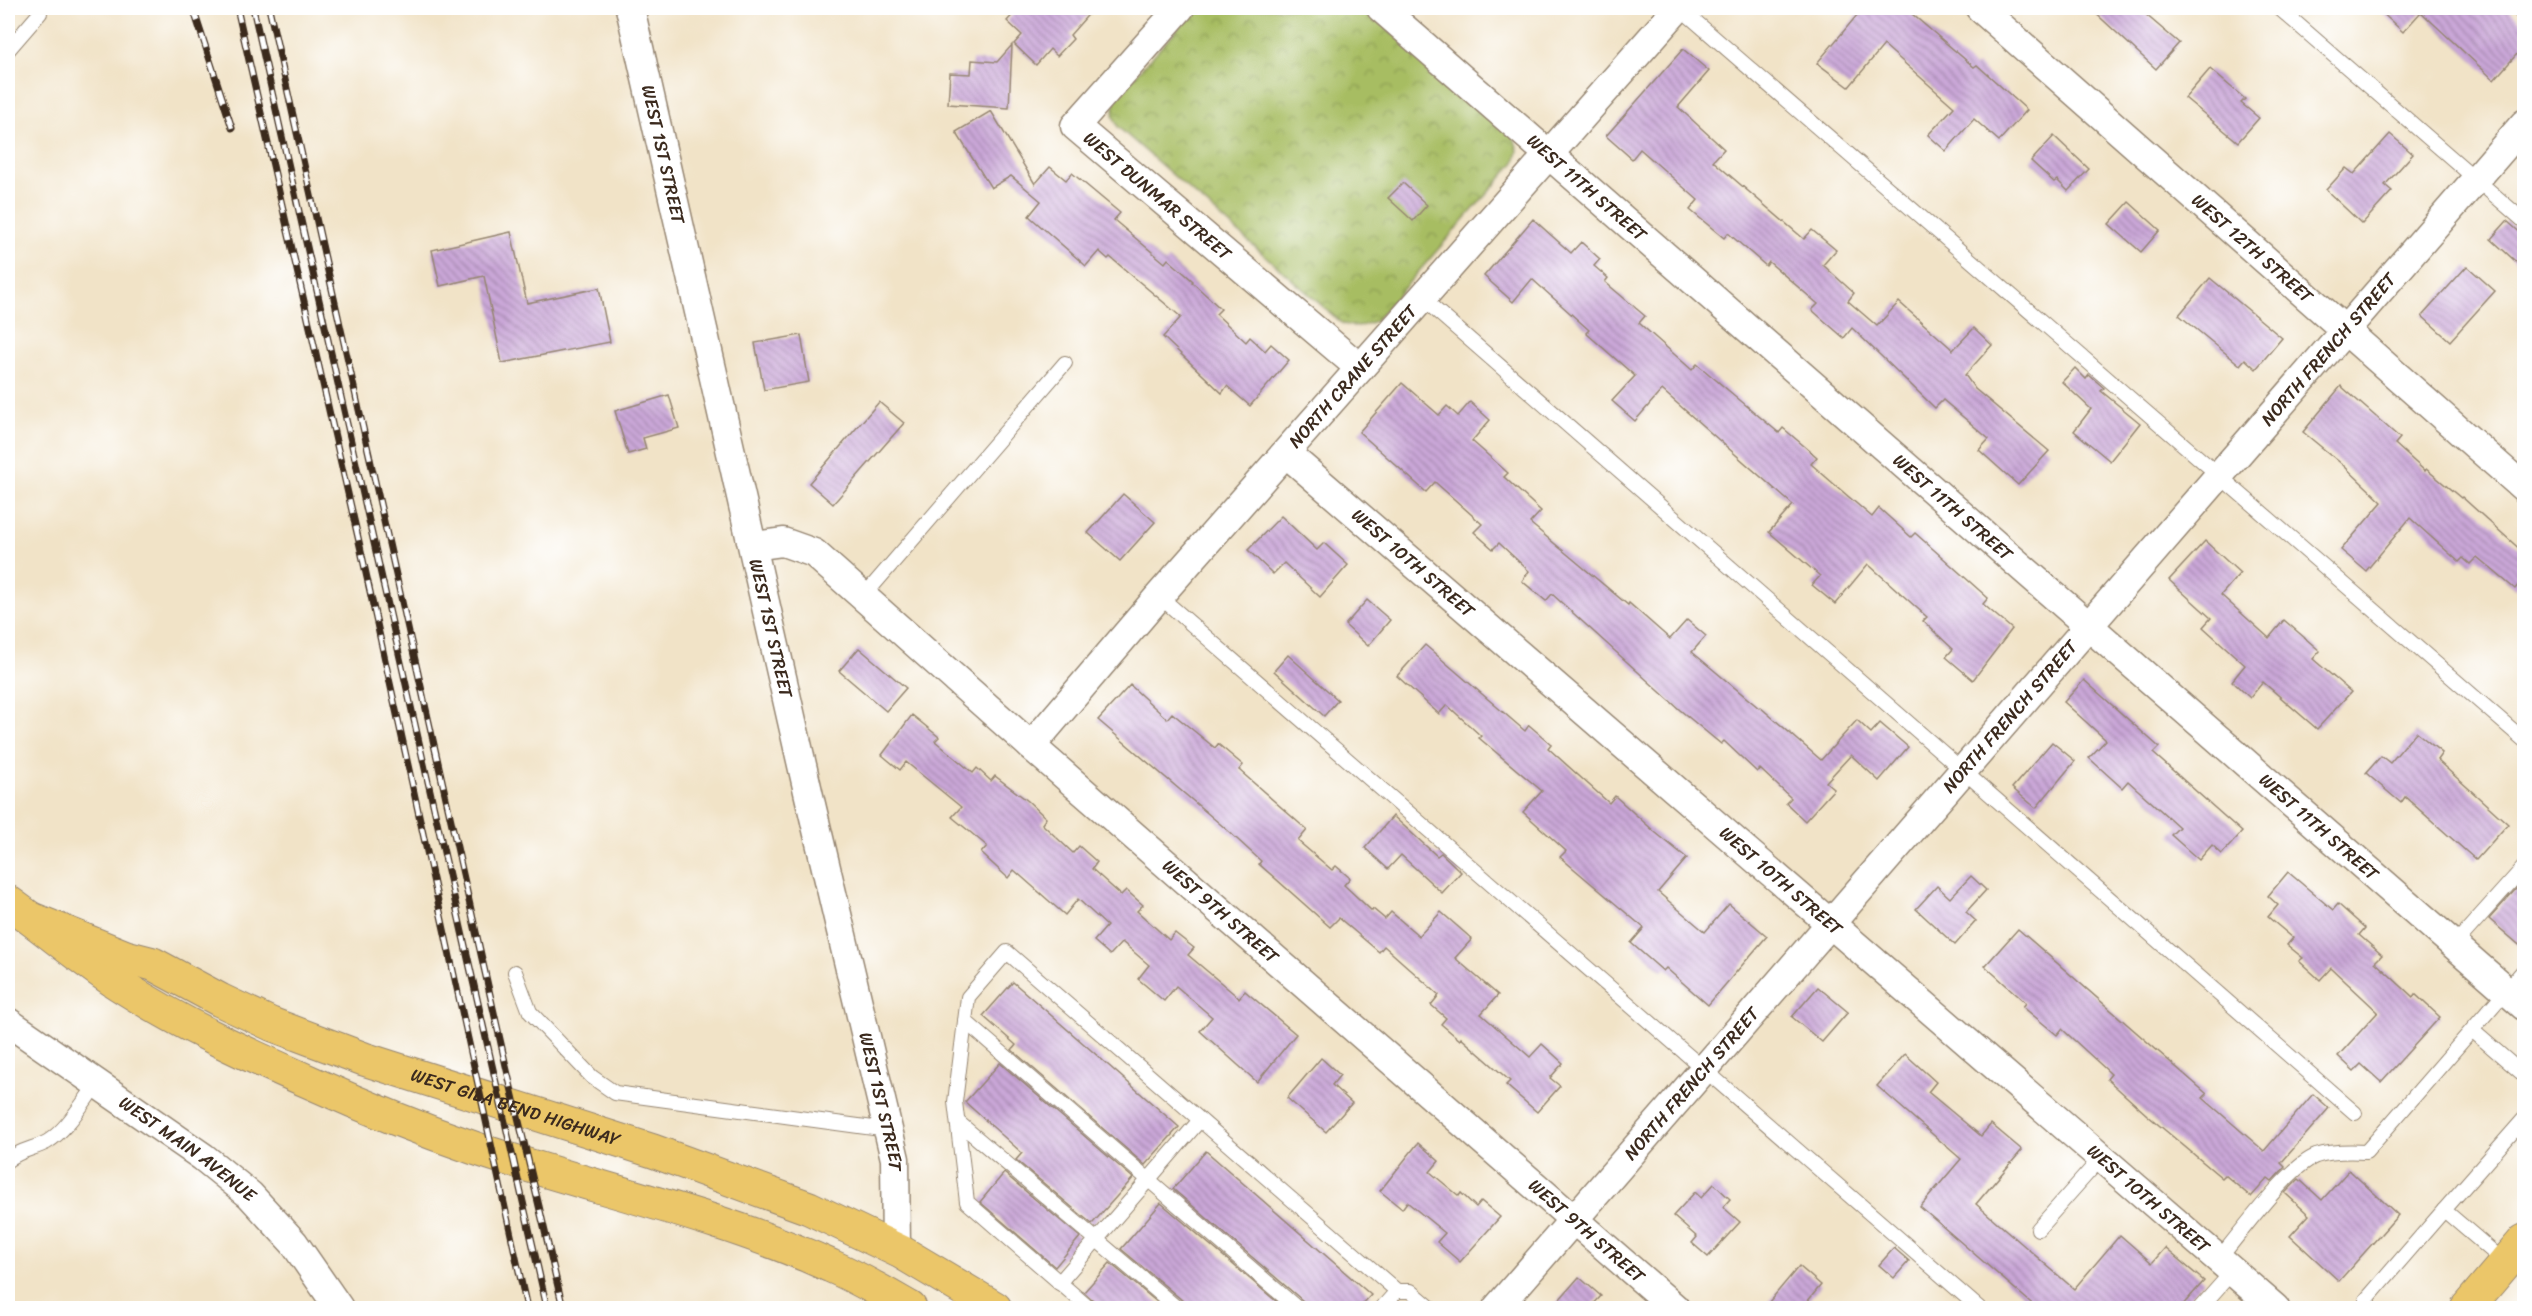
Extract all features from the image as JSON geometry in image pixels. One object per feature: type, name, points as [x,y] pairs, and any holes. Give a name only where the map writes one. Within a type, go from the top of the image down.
[{"type":"main road","name":"WEST GILA BEND HIGHWAY","points":[[20,910],[126,957],[153,964],[220,1000],[319,1043],[399,1072],[546,1116],[760,1188],[896,1250],[995,1308]]},
{"type":"main road","name":"WEST GILA BEND HIGHWAY","points":[[20,910],[90,964],[136,995],[191,1027],[278,1068],[398,1121],[473,1148],[662,1206],[785,1247],[858,1279],[909,1308]]},
{"type":"main road","points":[[2467,1308],[2515,1252]]},
{"type":"street","name":"WEST 1ST STREET","points":[[630,8],[809,796],[895,1159],[896,1250]]},
{"type":"street","name":"WEST DUNMAR STREET","points":[[1180,8],[1075,126],[1360,368]]},
{"type":"street","name":"WEST 11TH STREET","points":[[1381,8],[1550,153],[2454,945],[2518,989]]},
{"type":"street","name":"NORTH CRANE STREET","points":[[1031,746],[1159,596],[1679,8]]},
{"type":"street","name":"WEST 12TH STREET","points":[[1987,10],[2524,488]]},
{"type":"street","name":"NORTH FRENCH STREET","points":[[1497,1308],[2524,124]]},
{"type":"street","name":"WEST 10TH STREET","points":[[1286,453],[2275,1308]]},
{"type":"street","name":"WEST 9TH STREET","points":[[754,546],[783,542],[814,553],[1031,746],[1675,1308]]},
{"type":"street","name":"WEST MAIN AVENUE","points":[[8,1022],[203,1157],[250,1195],[294,1243],[339,1308]]},
{"type":"lane","points":[[1679,8],[2524,740]]},
{"type":"lane","points":[[2279,8],[2524,221]]},
{"type":"lane","points":[[8,50],[40,13]]},
{"type":"lane","points":[[1422,298],[2355,1113]]},
{"type":"lane","points":[[863,597],[1065,363]]},
{"type":"lane","points":[[1159,596],[1979,1308]]},
{"type":"lane","points":[[2454,945],[2524,868]]},
{"type":"lane","points":[[1089,1308],[967,1202],[955,1102],[968,997],[1007,952],[1397,1291],[1411,1291],[1431,1308]]},
{"type":"lane","points":[[515,972],[530,1012],[592,1077],[615,1093],[888,1130]]},
{"type":"lane","points":[[2200,1308],[2225,1266],[2296,1168],[2317,1156],[2349,1151],[2366,1152],[2472,1030],[2518,989]]},
{"type":"lane","points":[[965,1021],[1297,1308]]},
{"type":"lane","points":[[2472,1030],[2524,1076]]},
{"type":"lane","points":[[8,1160],[14,1154],[48,1141],[68,1122],[97,1084]]},
{"type":"lane","points":[[2366,1300],[2524,1119]]},
{"type":"lane","points":[[1059,1283],[1200,1120]]},
{"type":"lane","points":[[957,1122],[1177,1308]]},
{"type":"lane","points":[[2038,1229],[2101,1158]]},
{"type":"lane","points":[[2444,1210],[2515,1252]]},
{"type":"lane","points":[[1382,1308],[1397,1291]]},
{"type":"green space","points":[[1196,8],[1366,8],[1514,137],[1518,151],[1515,162],[1375,321],[1358,327],[1343,324],[1118,127],[1113,115],[1116,97]]},
{"type":"building","points":[[1019,8],[1094,8],[1070,35],[1073,39],[1057,56],[1050,49],[1036,65],[1014,44],[1022,35],[1007,21]]},
{"type":"building","points":[[1863,8],[1905,8],[1974,67],[1977,65],[2027,110],[1999,141],[1974,119],[1946,151],[1928,135],[1954,107],[1884,45],[1849,87],[1817,63]]},
{"type":"building","points":[[2090,8],[2138,8],[2179,43],[2156,69]]},
{"type":"building","points":[[2377,8],[2506,8],[2524,24],[2524,46],[2494,80],[2421,12],[2403,32]]},
{"type":"building","points":[[1012,45],[1009,108],[948,104],[950,73],[971,74],[972,60],[997,62]]},
{"type":"building","points":[[1683,49],[1709,71],[1678,107],[1724,149],[1713,161],[1804,239],[1812,230],[1836,250],[1823,265],[1854,293],[1848,301],[1877,326],[1899,302],[1953,350],[1974,328],[1992,345],[1965,375],[1975,389],[2049,451],[2018,485],[1979,450],[1989,439],[1943,400],[1935,408],[1852,328],[1844,338],[1812,310],[1818,304],[1769,262],[1766,266],[1728,233],[1724,238],[1690,210],[1698,200],[1640,149],[1632,159],[1606,136]]},
{"type":"building","points":[[2210,69],[2245,99],[2241,103],[2259,118],[2238,142],[2185,98]]},
{"type":"building","points":[[991,111],[1035,184],[1050,167],[1066,180],[1072,173],[1120,213],[1114,220],[1165,263],[1168,259],[1193,281],[1221,309],[1216,314],[1246,342],[1250,337],[1265,351],[1271,344],[1289,360],[1250,406],[1227,386],[1222,393],[1163,337],[1181,317],[1110,257],[1108,259],[1099,251],[1086,266],[1029,216],[1041,201],[1011,176],[991,188],[956,132]]},
{"type":"building","points":[[2390,134],[2413,154],[2385,185],[2392,191],[2362,224],[2326,190],[2346,168],[2354,174]]},
{"type":"building","points":[[2054,136],[2089,169],[2068,191],[2057,180],[2054,182],[2031,161]]},
{"type":"building","points":[[1403,183],[1427,205],[1413,221],[1388,198]]},
{"type":"building","points":[[2129,202],[2160,230],[2141,252],[2109,224]]},
{"type":"building","points":[[1533,219],[1571,253],[1581,242],[1600,259],[1594,266],[1608,278],[1605,282],[1645,316],[1639,323],[1692,370],[1697,364],[1779,433],[1783,428],[1817,457],[1811,464],[1872,517],[1879,508],[1911,537],[1915,533],[1988,598],[1983,604],[2012,629],[1973,680],[1946,657],[1953,649],[1923,621],[1927,617],[1868,564],[1835,604],[1812,585],[1820,576],[1769,532],[1793,505],[1662,390],[1635,421],[1612,401],[1635,376],[1586,333],[1589,330],[1532,279],[1513,302],[1484,276]]},
{"type":"building","points":[[2507,221],[2524,236],[2524,269],[2491,239]]},
{"type":"building","points":[[511,232],[527,303],[599,288],[610,342],[502,363],[484,276],[440,286],[432,250]]},
{"type":"building","points":[[2467,266],[2495,291],[2450,341],[2422,316]]},
{"type":"building","points":[[2210,278],[2282,338],[2256,369],[2245,359],[2240,365],[2179,315]]},
{"type":"building","points":[[801,335],[809,382],[764,390],[755,343]]},
{"type":"building","points":[[2075,368],[2086,379],[2089,375],[2104,388],[2101,391],[2140,423],[2110,461],[2074,431],[2091,409],[2062,382]]},
{"type":"building","points":[[1402,383],[1439,415],[1447,406],[1458,416],[1470,402],[1490,420],[1472,441],[1508,473],[1504,477],[1541,511],[1530,523],[1670,639],[1687,620],[1706,636],[1692,652],[1821,760],[1857,720],[1871,733],[1880,723],[1908,747],[1879,781],[1851,755],[1826,782],[1834,789],[1805,821],[1786,803],[1791,798],[1760,769],[1757,772],[1724,741],[1721,744],[1680,710],[1552,594],[1546,601],[1522,581],[1529,571],[1499,543],[1493,549],[1474,532],[1482,524],[1435,482],[1426,492],[1359,432]]},
{"type":"building","points":[[2341,386],[2400,438],[2395,444],[2425,471],[2426,469],[2462,497],[2524,553],[2524,578],[2515,589],[2477,557],[2470,564],[2463,558],[2459,562],[2410,518],[2366,571],[2341,550],[2382,502],[2343,465],[2303,432]]},
{"type":"building","points":[[669,395],[679,428],[643,438],[646,449],[628,454],[615,411]]},
{"type":"building","points":[[879,402],[904,423],[833,504],[809,483]]},
{"type":"building","points":[[1123,494],[1155,522],[1120,561],[1088,533]]},
{"type":"building","points":[[1281,516],[1317,550],[1324,543],[1348,565],[1320,597],[1284,563],[1273,574],[1248,550]]},
{"type":"building","points":[[2205,541],[2240,573],[2221,595],[2269,638],[2284,620],[2320,651],[2313,659],[2351,692],[2317,729],[2263,682],[2250,698],[2232,681],[2245,665],[2203,627],[2211,618],[2169,580]]},
{"type":"building","points":[[1367,600],[1390,620],[1368,646],[1345,625]]},
{"type":"building","points":[[1425,645],[1525,731],[1529,725],[1551,744],[1548,748],[1609,803],[1615,796],[1687,858],[1658,892],[1705,932],[1729,904],[1767,936],[1708,1005],[1666,968],[1663,971],[1631,943],[1644,928],[1560,857],[1566,851],[1523,812],[1542,791],[1479,738],[1481,736],[1447,705],[1439,714],[1397,676]]},
{"type":"building","points":[[859,648],[906,688],[886,711],[839,671]]},
{"type":"building","points":[[1288,655],[1338,700],[1324,716],[1274,671]]},
{"type":"building","points":[[2084,680],[2159,747],[2153,753],[2242,832],[2222,854],[2212,845],[2199,860],[2171,835],[2179,827],[2128,781],[2122,788],[2089,758],[2106,740],[2064,702]]},
{"type":"building","points":[[1130,685],[1167,719],[1172,713],[1215,748],[1218,744],[1243,765],[1239,770],[1307,830],[1298,841],[1332,870],[1336,866],[1350,878],[1344,885],[1372,911],[1373,909],[1385,919],[1391,912],[1419,936],[1441,912],[1472,939],[1455,958],[1498,995],[1481,1014],[1530,1057],[1542,1044],[1563,1063],[1550,1078],[1560,1086],[1537,1112],[1506,1085],[1510,1081],[1461,1038],[1460,1040],[1441,1024],[1446,1018],[1431,1005],[1439,995],[1384,946],[1379,952],[1339,918],[1330,927],[1259,864],[1261,861],[1226,829],[1098,720]]},
{"type":"building","points":[[912,715],[939,737],[935,741],[973,773],[977,768],[991,781],[995,776],[1028,801],[1046,818],[1042,824],[1073,853],[1079,846],[1097,862],[1092,869],[1121,895],[1126,890],[1143,905],[1137,911],[1169,940],[1175,933],[1194,948],[1188,955],[1239,998],[1245,991],[1296,1034],[1257,1082],[1200,1031],[1212,1017],[1176,986],[1164,1001],[1138,979],[1149,965],[1122,942],[1110,955],[1094,941],[1107,926],[1078,899],[1065,915],[1014,870],[1008,878],[981,853],[987,846],[952,817],[961,807],[906,762],[900,770],[882,755]]},
{"type":"building","points":[[2416,732],[2442,753],[2437,760],[2508,824],[2476,860],[2405,797],[2401,803],[2366,773],[2381,756],[2390,763]]},
{"type":"building","points":[[2052,742],[2075,761],[2036,808],[2012,788]]},
{"type":"building","points":[[1393,816],[1437,856],[1441,853],[1461,872],[1442,893],[1401,855],[1388,869],[1365,848]]},
{"type":"building","points":[[2288,872],[2333,910],[2338,904],[2365,928],[2359,935],[2382,955],[2375,962],[2413,997],[2415,994],[2440,1017],[2381,1082],[2361,1064],[2354,1071],[2338,1056],[2378,1012],[2331,968],[2320,980],[2299,961],[2303,958],[2287,945],[2293,938],[2268,917],[2278,905],[2268,896]]},
{"type":"building","points":[[1971,876],[1986,890],[1966,912],[1976,921],[1955,945],[1916,909],[1937,886],[1950,898]]},
{"type":"building","points":[[2524,880],[2524,949],[2489,919]]},
{"type":"building","points":[[2018,929],[2207,1094],[2203,1098],[2264,1151],[2313,1094],[2329,1108],[2281,1163],[2285,1167],[2272,1181],[2268,1178],[2251,1197],[2225,1175],[2222,1178],[2147,1115],[2107,1079],[2111,1074],[2062,1029],[2057,1035],[2023,1007],[2026,1003],[1985,966]]},
{"type":"building","points":[[1013,982],[1179,1127],[1145,1165],[1012,1050],[1016,1045],[983,1016]]},
{"type":"building","points":[[1818,987],[1848,1012],[1822,1042],[1792,1017]]},
{"type":"building","points":[[1905,1054],[1936,1082],[1928,1092],[1981,1136],[1991,1124],[2022,1150],[1976,1204],[2074,1289],[2120,1235],[2152,1263],[2165,1248],[2204,1281],[2180,1308],[2037,1308],[1920,1207],[1961,1159],[1877,1086]]},
{"type":"building","points":[[1321,1058],[1340,1075],[1332,1085],[1352,1103],[1326,1132],[1287,1098]]},
{"type":"building","points":[[1000,1063],[1133,1178],[1092,1224],[1016,1160],[1022,1153],[965,1102]]},
{"type":"building","points":[[1418,1143],[1439,1161],[1430,1172],[1459,1196],[1461,1193],[1476,1207],[1481,1201],[1500,1217],[1460,1262],[1437,1242],[1445,1233],[1407,1202],[1402,1209],[1380,1191]]},
{"type":"building","points":[[1206,1151],[1371,1295],[1359,1308],[1306,1308],[1303,1301],[1173,1189]]},
{"type":"building","points":[[2349,1170],[2398,1215],[2339,1281],[2290,1236],[2309,1215],[2285,1193],[2299,1179],[2322,1200]]},
{"type":"building","points":[[1004,1173],[1080,1237],[1055,1267],[980,1202]]},
{"type":"building","points":[[1714,1184],[1730,1199],[1723,1207],[1740,1222],[1708,1257],[1692,1243],[1697,1237],[1673,1216],[1695,1192],[1701,1198]]},
{"type":"building","points":[[1161,1203],[1284,1308],[1186,1308],[1183,1301],[1121,1249]]},
{"type":"building","points":[[1894,1248],[1909,1261],[1894,1278],[1879,1265]]},
{"type":"building","points":[[1110,1263],[1164,1308],[1102,1308],[1084,1292]]},
{"type":"building","points":[[1799,1266],[1821,1285],[1802,1308],[1764,1308]]},
{"type":"building","points":[[1579,1277],[1601,1296],[1590,1308],[1552,1308]]},
{"type":"railway","points":[[193,8],[232,128]]},
{"type":"railway","points":[[237,8],[360,546],[527,1308]]},
{"type":"railway","points":[[253,8],[547,1308]]},
{"type":"railway","points":[[269,8],[506,1066],[563,1308]]}]
